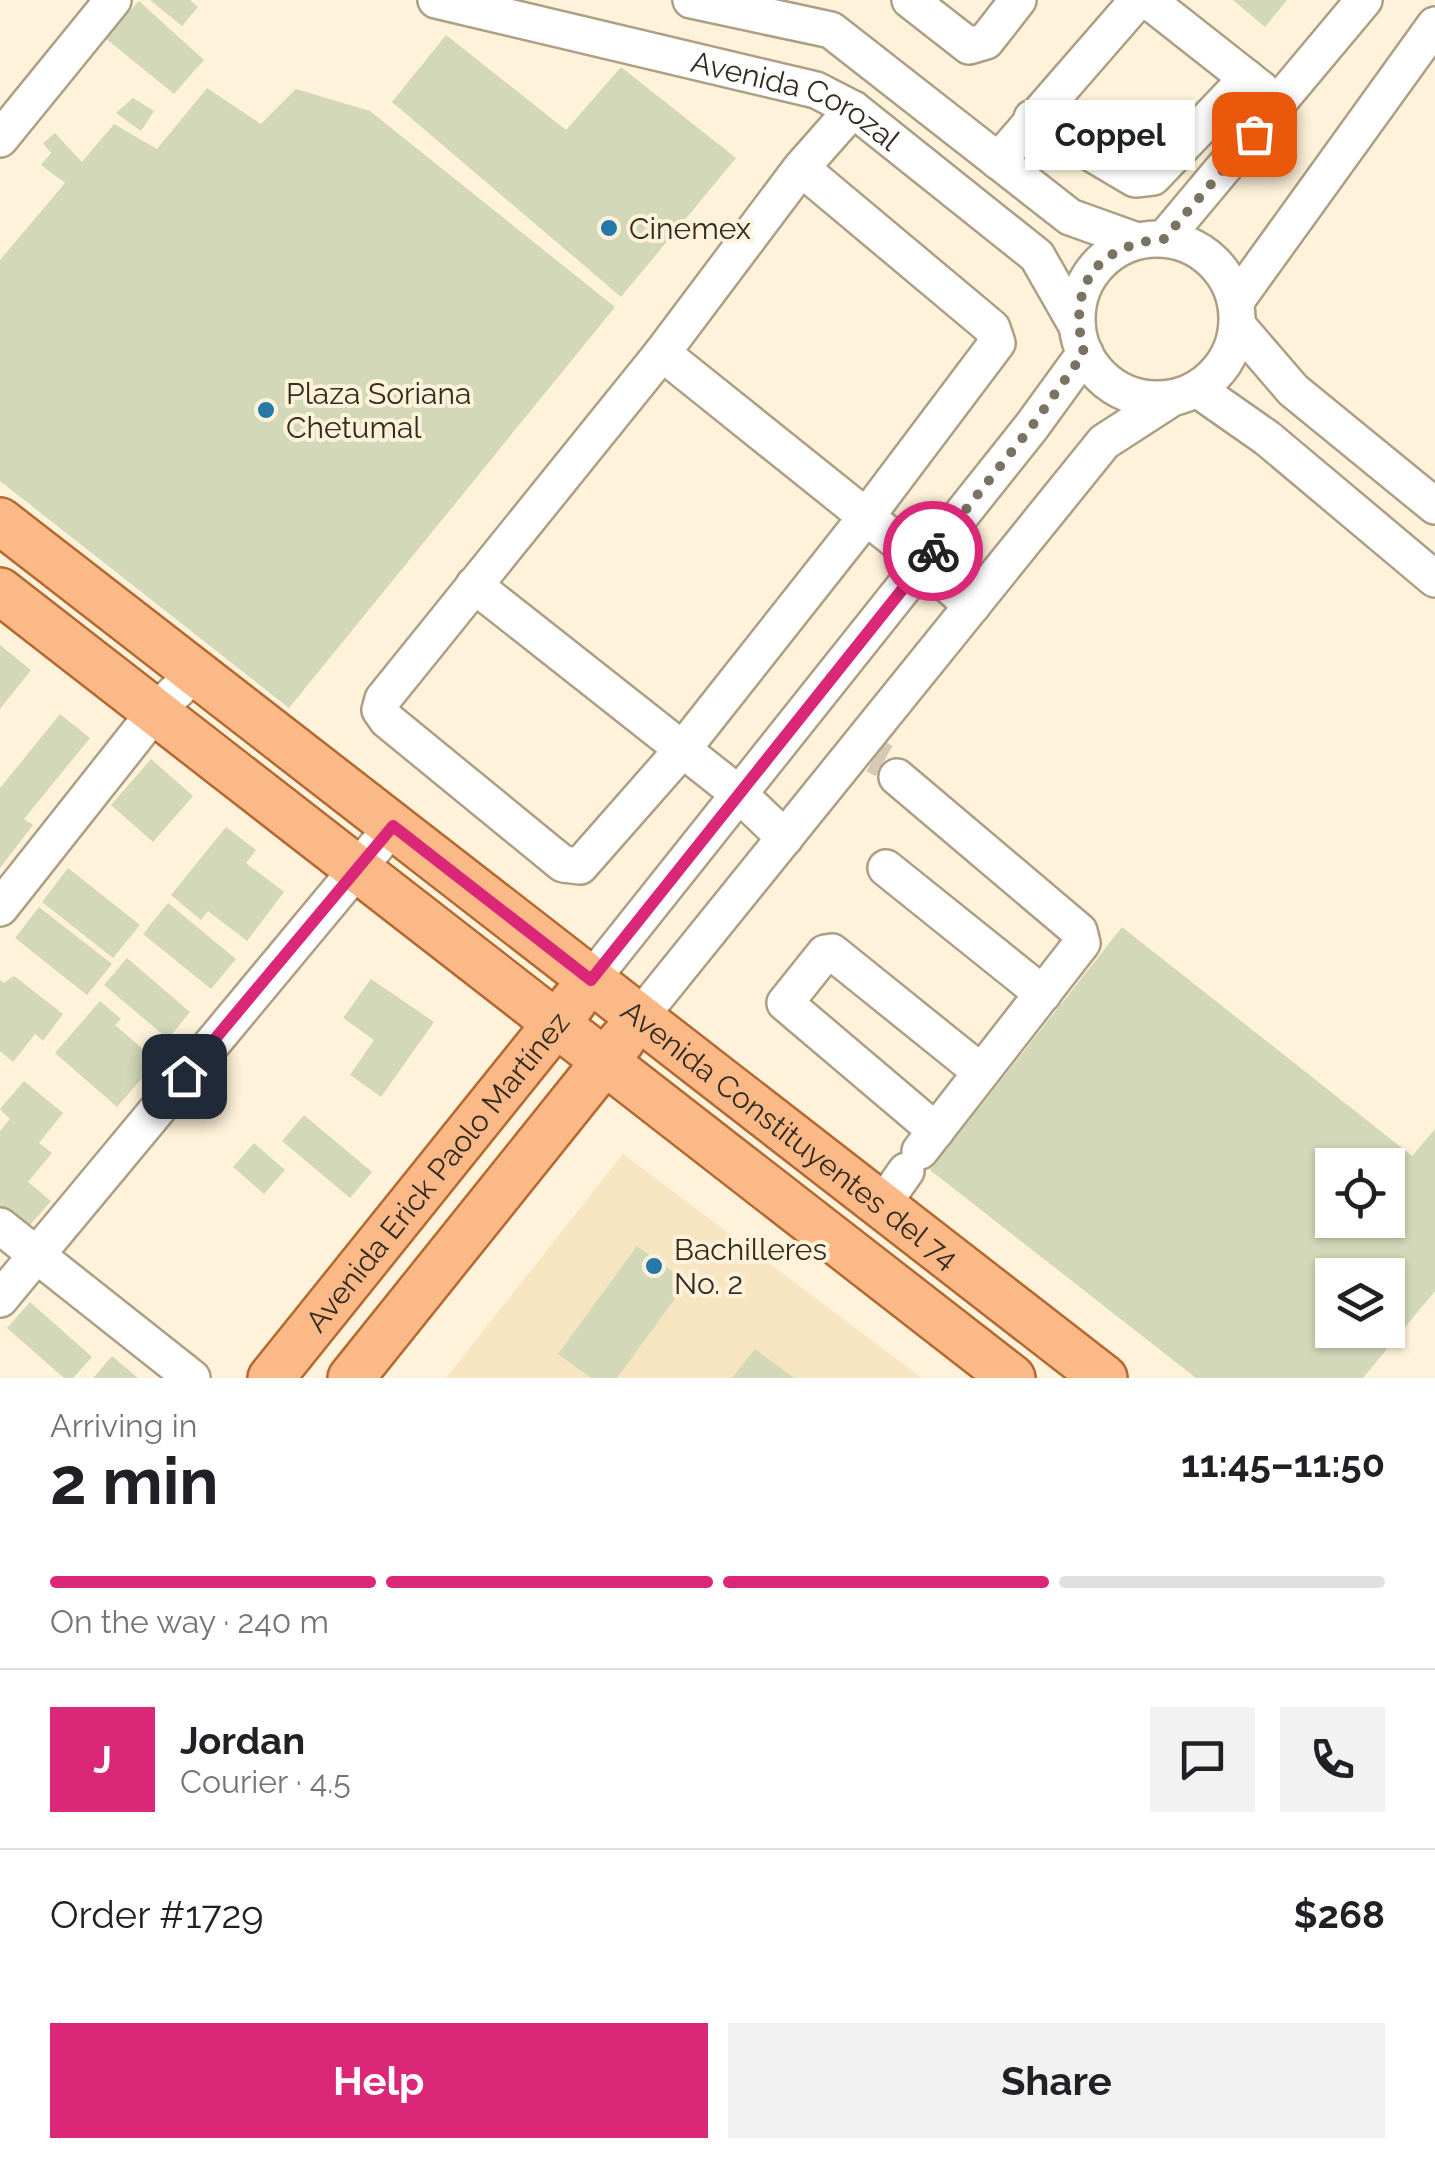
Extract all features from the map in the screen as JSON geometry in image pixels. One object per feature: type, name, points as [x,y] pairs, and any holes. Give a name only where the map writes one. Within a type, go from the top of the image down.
[{"type":"main road","name":"Avenida Constituyentes del 74","points":[[1,523],[640,1018],[911,1164],[1104,1378]]},
{"type":"main road","name":"Avenida Constituyentes del 74","points":[[0,591],[1012,1378]]},
{"type":"main road","name":"Avenida Erick Paolo Martínez","points":[[271,1378],[591,980]]},
{"type":"main road","name":"Avenida Erick Paolo Martínez","points":[[350,1378],[640,1018]]},
{"type":"street","points":[[0,139],[113,0]]},
{"type":"street","name":"Avenida Corozal","points":[[436,0],[816,90],[852,109],[1037,256],[1081,339]]},
{"type":"street","name":"Avenida Corozal","points":[[691,0],[831,30],[1070,217],[1150,240]]},
{"type":"street","points":[[910,0],[969,46],[986,41],[1018,0]]},
{"type":"street","points":[[998,161],[1139,0],[1154,5],[1279,103]]},
{"type":"street","points":[[1150,240],[1279,103],[1364,0]]},
{"type":"street","points":[[1435,26],[1237,314],[1231,351],[1217,373],[1184,393],[1146,399],[1120,391],[1099,375],[1081,339],[1079,303],[1086,282],[1116,250],[1150,240],[1188,244],[1210,258],[1227,277],[1237,314],[1293,390],[1435,506]]},
{"type":"street","points":[[1032,118],[1135,180],[1153,177],[1246,78]]},
{"type":"street","points":[[801,168],[992,328],[997,343],[682,750],[580,866],[563,864],[387,720],[380,710],[383,699],[662,353],[801,168],[852,109]]},
{"type":"street","name":"Avenida Erick Paolo Martínez","points":[[591,980],[1032,426],[1081,339]]},
{"type":"street","points":[[662,353],[924,562],[972,606]]},
{"type":"street","points":[[1184,393],[1267,438],[1435,579]]},
{"type":"street","name":"Avenida Erick Paolo Martínez","points":[[640,1018],[785,838],[878,759],[972,606],[1104,442],[1184,393]]},
{"type":"street","points":[[474,585],[739,794],[785,838]]},
{"type":"street","points":[[0,908],[155,712],[195,673]]},
{"type":"street","points":[[878,759],[1079,930],[1082,943],[911,1164],[785,1003],[825,953],[832,952],[981,1072]]},
{"type":"street","points":[[0,1299],[393,826]]},
{"type":"street","points":[[886,868],[1043,994]]},
{"type":"street","points":[[0,1226],[192,1378]]},
{"type":"shaded area","name":"Bachilleres No. 2","points":[[623,1154],[922,1378],[446,1378]]},
{"type":"building","points":[[150,0],[190,0],[198,7],[182,26]]},
{"type":"building","points":[[1233,0],[1287,0],[1265,27]]},
{"type":"building","points":[[139,1],[204,60],[174,94],[105,38]]},
{"type":"building","name":"Cinemex","points":[[446,35],[566,130],[621,67],[736,158],[621,297],[392,102]]},
{"type":"building","name":"Plaza Soriana Chetumal","points":[[207,88],[261,124],[296,89],[370,111],[615,307],[289,708],[0,481],[0,260],[65,183],[41,165],[51,153],[43,143],[55,133],[82,162],[114,124],[157,149]]},
{"type":"building","points":[[133,98],[154,111],[141,131],[116,113]]},
{"type":"building","points":[[0,645],[31,670],[0,709]]},
{"type":"building","points":[[60,714],[90,738],[24,819],[33,825],[0,868],[0,788]]},
{"type":"building","points":[[151,759],[193,796],[153,842],[111,805]]},
{"type":"building","points":[[226,827],[256,850],[246,863],[284,892],[247,941],[208,911],[201,920],[171,895]]},
{"type":"building","points":[[68,868],[140,925],[113,958],[42,902]]},
{"type":"building","points":[[168,903],[236,959],[211,989],[143,934]]},
{"type":"building","points":[[39,907],[112,964],[87,995],[15,938]]},
{"type":"building","points":[[1122,927],[1402,1148],[1315,1148],[1315,1238],[1405,1238],[1405,1150],[1412,1156],[1435,1129],[1435,1291],[1405,1327],[1405,1258],[1315,1258],[1315,1348],[1388,1348],[1363,1378],[1196,1378],[930,1170]]},
{"type":"building","points":[[127,958],[190,1012],[168,1039],[104,985]]},
{"type":"building","points":[[14,976],[63,1014],[43,1041],[35,1034],[13,1062],[0,1051],[0,980],[4,983]]},
{"type":"building","points":[[371,979],[434,1022],[381,1097],[350,1075],[374,1040],[343,1018]]},
{"type":"building","points":[[100,1001],[121,1019],[115,1025],[157,1061],[117,1107],[55,1053]]},
{"type":"building","points":[[24,1081],[63,1113],[39,1143],[52,1153],[28,1182],[51,1201],[24,1232],[0,1212],[0,1131],[10,1119],[0,1109]]},
{"type":"building","points":[[304,1115],[372,1172],[350,1198],[282,1141]]},
{"type":"building","points":[[254,1143],[285,1170],[264,1194],[233,1167]]},
{"type":"building","points":[[637,1246],[687,1282],[617,1378],[591,1378],[558,1354]]},
{"type":"building","points":[[30,1302],[92,1357],[73,1378],[64,1378],[7,1328]]},
{"type":"building","points":[[755,1349],[794,1378],[732,1378]]},
{"type":"building","points":[[112,1356],[138,1378],[93,1378]]},
{"type":"tunnel","points":[[875,756],[884,761]]},
{"type":"way so far","points":[[933,551],[1084,353],[1077,326],[1079,303],[1086,282],[1099,264],[1116,250],[1137,241],[1164,239],[1254,134]]},
{"type":"place","name":"Coppel","points":[[1254,134]]},
{"type":"place","name":"Cinemex","points":[[609,228]]},
{"type":"place","name":"Plaza Soriana Chetumal","points":[[266,410]]},
{"type":"place","name":"Bachilleres No. 2","points":[[654,1266]]},
{"type":"route","points":[[184,1076],[393,826],[591,980],[933,551]]}]
